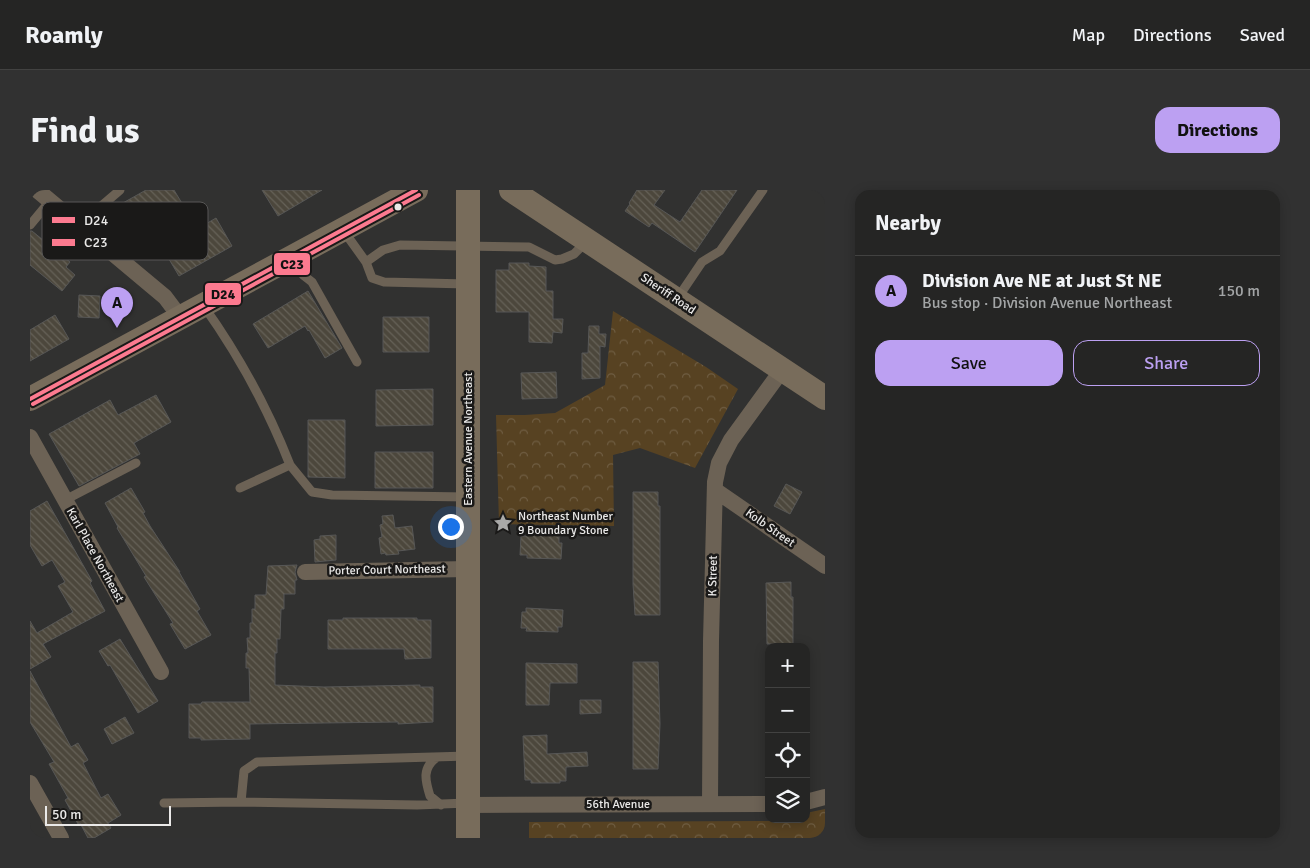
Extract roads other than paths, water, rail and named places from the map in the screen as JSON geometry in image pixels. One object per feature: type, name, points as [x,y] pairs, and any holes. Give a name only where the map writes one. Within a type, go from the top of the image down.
[{"type":"main road","points":[[30,399],[416,190]]},
{"type":"main road","name":"Eastern Avenue Northeast","points":[[468,190],[468,838]]},
{"type":"main road","name":"Sheriff Road","points":[[512,190],[825,398]]},
{"type":"street","points":[[37,190],[50,201]]},
{"type":"street","points":[[121,260],[165,297],[180,317]]},
{"type":"street","name":"K Street","points":[[710,803],[711,632],[717,472],[724,452],[731,440],[782,370]]},
{"type":"street","name":"Karl Place Northeast","points":[[30,437],[161,672]]},
{"type":"street","name":"Kolb Street","points":[[715,490],[825,566]]},
{"type":"street","name":"Porter Court Northeast","points":[[306,572],[468,569]]},
{"type":"street","points":[[30,783],[61,838]]},
{"type":"street","points":[[810,801],[825,797]]},
{"type":"street","name":"56th Avenue","points":[[468,804],[765,804]]},
{"type":"lane","points":[[106,202],[120,190]]},
{"type":"lane","points":[[676,299],[702,262],[720,251],[763,190]]},
{"type":"lane","points":[[30,225],[42,211]]},
{"type":"lane","points":[[342,230],[366,262],[372,278],[384,282],[468,284]]},
{"type":"lane","points":[[366,262],[383,250],[400,245],[530,247],[555,260],[574,254],[588,241]]},
{"type":"lane","points":[[293,256],[303,275],[312,282],[357,362]]},
{"type":"lane","points":[[203,305],[219,328],[258,396],[290,466],[312,492],[332,495],[468,498]]},
{"type":"lane","points":[[65,500],[136,463]]},
{"type":"lane","points":[[240,488],[290,466]]},
{"type":"lane","points":[[241,802],[244,771],[257,762],[468,756]]},
{"type":"lane","points":[[437,757],[428,765],[426,777],[430,796],[441,805]]},
{"type":"lane","points":[[164,802],[468,804]]},
{"type":"place","name":"Division Ave NE at Just St NE","points":[[117,328]]},
{"type":"place","name":"Northeast Number 9 Boundary Stone","points":[[503,523]]}]
